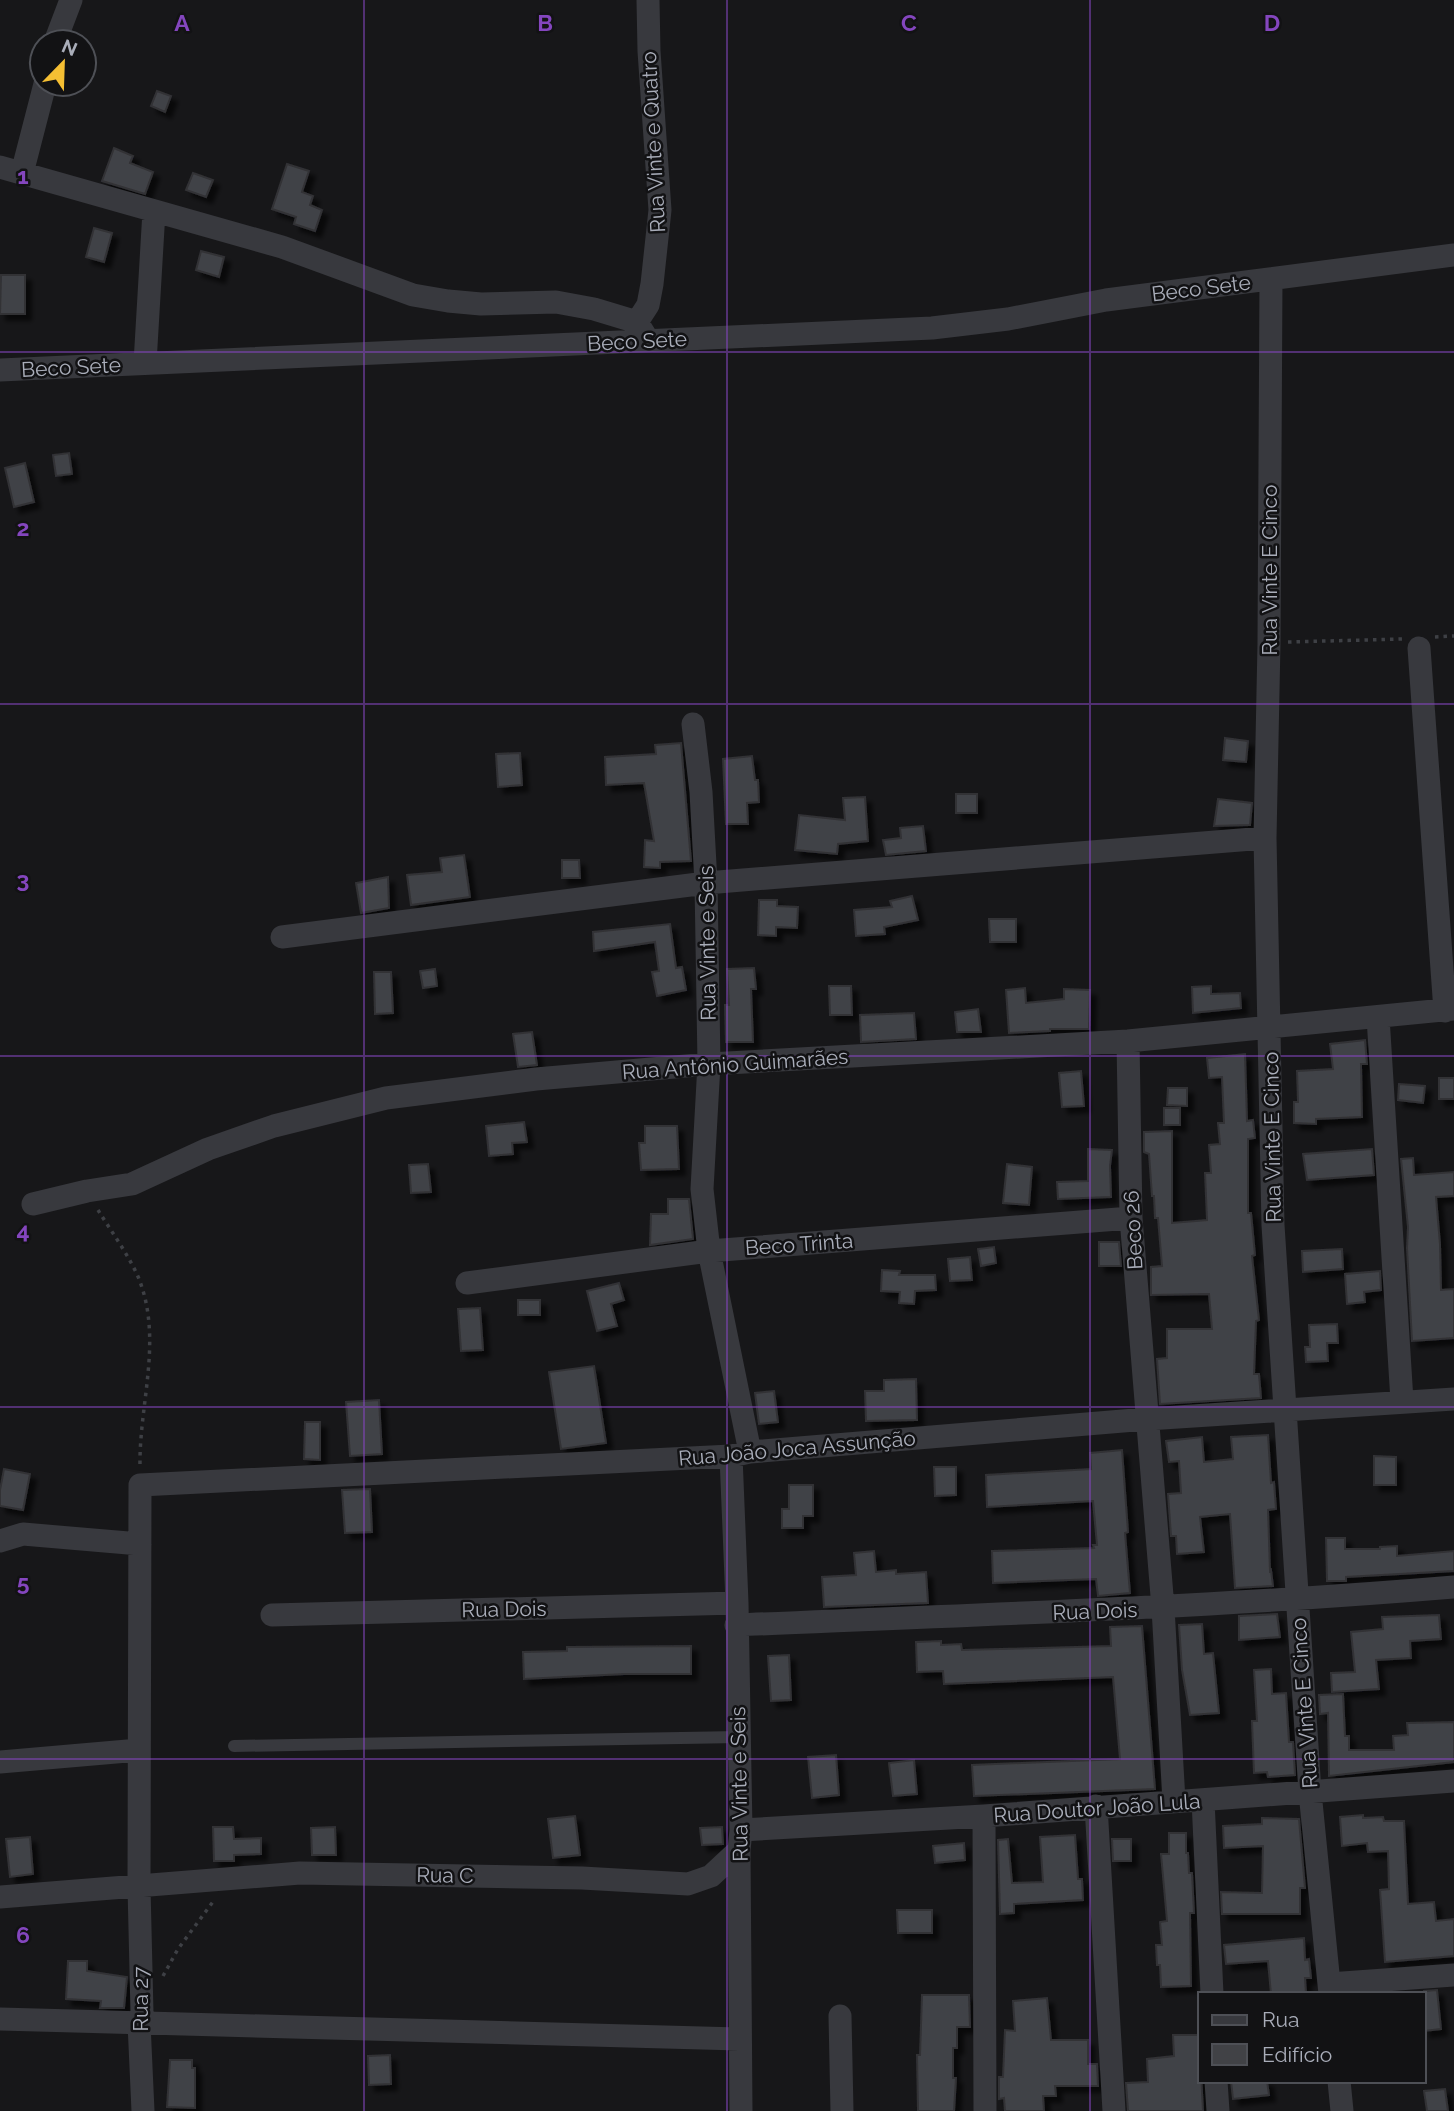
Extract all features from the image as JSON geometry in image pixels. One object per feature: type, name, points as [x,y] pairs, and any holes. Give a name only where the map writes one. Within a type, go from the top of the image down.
[{"type":"street","points":[[60,28],[71,0]]},
{"type":"street","name":"Rua Vinte e Quatro","points":[[643,331],[659,222],[660,192],[649,51],[648,0]]},
{"type":"street","points":[[39,98],[11,170],[282,247],[413,295],[481,304],[556,302],[594,309],[643,331]]},
{"type":"street","points":[[145,363],[154,211]]},
{"type":"street","name":"Beco Sete","points":[[0,370],[643,331],[932,328],[1009,319],[1106,300],[1454,256]]},
{"type":"street","name":"Rua Vinte E Cinco","points":[[1271,279],[1265,838],[1273,1225],[1310,1793],[1330,1989]]},
{"type":"street","points":[[1419,642],[1449,1010]]},
{"type":"street","name":"Rua Vinte e Seis","points":[[693,724],[701,792],[706,883],[709,1064],[702,1189],[709,1251],[741,1454],[736,1614],[741,2111]]},
{"type":"street","points":[[282,936],[706,883],[1265,838]]},
{"type":"street","name":"Rua Antônio Guimarães","points":[[33,1204],[132,1184],[208,1149],[274,1126],[386,1098],[536,1079],[709,1064],[1128,1041],[1449,1010]]},
{"type":"street","points":[[1378,1017],[1402,1401]]},
{"type":"street","name":"Beco 26","points":[[1128,1041],[1131,1219],[1163,1608],[1174,1801]]},
{"type":"street","name":"Beco Trinta","points":[[467,1283],[709,1251],[1131,1219]]},
{"type":"street","name":"Rua João Joca Assunção","points":[[140,1485],[741,1454],[1147,1419],[1454,1399]]},
{"type":"street","name":"Rua 27","points":[[140,1485],[139,1887],[142,2013],[139,2023],[143,2111]]},
{"type":"street","points":[[0,1541],[23,1534],[140,1544]]},
{"type":"street","name":"Rua Dois","points":[[272,1615],[736,1614],[1163,1608],[1454,1587]]},
{"type":"street","points":[[0,1762],[139,1750]]},
{"type":"street","name":"Rua Doutor João Lula","points":[[740,1840],[1096,1806],[1454,1782]]},
{"type":"street","points":[[1203,1800],[1212,1992]]},
{"type":"street","points":[[1096,1806],[1114,2111]]},
{"type":"street","points":[[984,1816],[985,2111]]},
{"type":"street","name":"Rua C","points":[[0,1897],[300,1872],[582,1878],[688,1884],[711,1876],[740,1840]]},
{"type":"street","points":[[1330,1989],[1454,1975]]},
{"type":"street","points":[[840,2016],[842,2111]]},
{"type":"street","points":[[0,2019],[739,2039]]},
{"type":"street","points":[[1216,2083],[1218,2111]]},
{"type":"street","points":[[1339,2083],[1342,2111]]},
{"type":"lane","points":[[234,1746],[739,1737]]},
{"type":"path","points":[[1269,643],[1419,642],[1454,636]]},
{"type":"path","points":[[87,1191],[139,1279],[148,1317],[150,1357],[139,1434],[140,1485]]},
{"type":"path","points":[[160,1981],[178,1949],[231,1878]]},
{"type":"building","points":[[157,91],[171,96],[165,112],[151,106]]},
{"type":"building","points":[[114,148],[133,156],[130,163],[153,172],[145,194],[102,181]]},
{"type":"building","points":[[287,164],[309,171],[302,192],[313,196],[310,205],[322,210],[315,231],[294,224],[296,217],[272,209]]},
{"type":"building","points":[[193,173],[213,180],[206,197],[186,190]]},
{"type":"building","points":[[94,228],[112,233],[104,262],[86,257]]},
{"type":"building","points":[[201,251],[224,257],[219,277],[196,270]]},
{"type":"building","points":[[1,275],[25,275],[25,314],[0,314]]},
{"type":"building","points":[[69,453],[72,474],[56,476],[53,455]]},
{"type":"building","points":[[25,463],[34,502],[14,507],[5,468]]},
{"type":"building","points":[[1225,738],[1248,741],[1246,762],[1223,760]]},
{"type":"building","points":[[681,743],[691,861],[660,862],[660,868],[644,867],[645,840],[654,841],[644,783],[606,785],[605,757],[656,754],[655,745]]},
{"type":"building","points":[[520,753],[522,785],[498,787],[496,754]]},
{"type":"building","points":[[752,756],[755,780],[758,780],[759,802],[747,803],[748,824],[726,824],[723,759]]},
{"type":"building","points":[[956,794],[977,794],[977,813],[956,813]]},
{"type":"building","points":[[865,797],[868,841],[838,844],[837,854],[795,850],[799,815],[845,820],[843,798]]},
{"type":"building","points":[[1218,799],[1252,803],[1250,825],[1214,826]]},
{"type":"building","points":[[923,826],[926,851],[886,855],[883,840],[901,838],[900,828]]},
{"type":"building","points":[[464,855],[470,897],[411,905],[407,875],[442,872],[440,858]]},
{"type":"building","points":[[562,860],[579,860],[580,878],[562,878]]},
{"type":"building","points":[[388,877],[389,908],[361,913],[356,883]]},
{"type":"building","points":[[912,896],[918,920],[884,927],[885,934],[856,936],[854,910],[892,907],[890,901]]},
{"type":"building","points":[[759,900],[777,900],[777,906],[798,907],[797,928],[776,927],[776,936],[758,935]]},
{"type":"building","points":[[989,919],[1016,919],[1016,942],[990,942]]},
{"type":"building","points":[[670,924],[676,968],[682,967],[686,990],[657,996],[652,972],[659,971],[655,942],[594,951],[593,932]]},
{"type":"building","points":[[754,968],[756,989],[751,989],[753,1042],[726,1042],[725,1005],[729,1005],[727,969]]},
{"type":"building","points":[[435,969],[437,986],[423,988],[420,971]]},
{"type":"building","points":[[374,972],[391,972],[393,1013],[375,1014]]},
{"type":"building","points":[[829,986],[851,986],[852,1015],[830,1015]]},
{"type":"building","points":[[1211,986],[1211,994],[1240,993],[1241,1008],[1193,1013],[1192,987]]},
{"type":"building","points":[[1025,988],[1026,1003],[1064,999],[1064,989],[1090,990],[1089,1029],[1009,1033],[1006,990]]},
{"type":"building","points":[[978,1009],[981,1032],[957,1032],[955,1012]]},
{"type":"building","points":[[914,1013],[916,1039],[861,1042],[860,1015]]},
{"type":"building","points":[[532,1032],[537,1065],[518,1067],[513,1034]]},
{"type":"building","points":[[1365,1040],[1367,1064],[1361,1064],[1362,1117],[1316,1119],[1316,1124],[1294,1123],[1294,1102],[1298,1102],[1297,1071],[1333,1069],[1330,1044]]},
{"type":"building","points":[[1245,1054],[1247,1121],[1253,1120],[1255,1138],[1248,1139],[1248,1213],[1251,1213],[1255,1255],[1252,1256],[1259,1320],[1256,1321],[1254,1374],[1259,1374],[1261,1398],[1160,1404],[1157,1359],[1167,1358],[1167,1329],[1212,1329],[1209,1294],[1151,1295],[1151,1267],[1162,1266],[1149,1154],[1144,1152],[1144,1132],[1172,1131],[1172,1223],[1207,1220],[1205,1173],[1211,1173],[1209,1145],[1220,1144],[1218,1123],[1224,1123],[1222,1077],[1209,1078],[1207,1058]]},
{"type":"building","points":[[1081,1071],[1084,1106],[1062,1107],[1059,1073]]},
{"type":"building","points":[[1439,1078],[1454,1078],[1454,1099],[1439,1099]]},
{"type":"building","points":[[1399,1084],[1425,1086],[1423,1103],[1398,1100]]},
{"type":"building","points":[[1168,1088],[1187,1088],[1187,1106],[1167,1105]]},
{"type":"building","points":[[1164,1108],[1180,1108],[1180,1125],[1164,1125]]},
{"type":"building","points":[[524,1122],[527,1142],[512,1143],[513,1154],[489,1156],[486,1126]]},
{"type":"building","points":[[645,1126],[677,1126],[679,1169],[641,1170],[639,1143],[645,1143]]},
{"type":"building","points":[[1088,1149],[1112,1150],[1111,1197],[1058,1199],[1057,1182],[1088,1181]]},
{"type":"building","points":[[1372,1149],[1374,1175],[1307,1180],[1303,1154]]},
{"type":"building","points":[[1413,1158],[1414,1175],[1454,1172],[1454,1196],[1436,1197],[1441,1290],[1454,1289],[1454,1338],[1412,1341],[1408,1227],[1401,1159]]},
{"type":"building","points":[[428,1164],[431,1192],[411,1193],[409,1165]]},
{"type":"building","points":[[1007,1164],[1032,1167],[1029,1205],[1003,1203]]},
{"type":"building","points":[[668,1199],[689,1199],[693,1239],[650,1245],[651,1214],[668,1214]]},
{"type":"building","points":[[1099,1242],[1119,1242],[1121,1266],[1099,1266]]},
{"type":"building","points":[[994,1247],[996,1263],[981,1266],[978,1249]]},
{"type":"building","points":[[1342,1249],[1343,1269],[1303,1272],[1302,1251]]},
{"type":"building","points":[[970,1257],[972,1280],[950,1281],[948,1259]]},
{"type":"building","points":[[882,1270],[900,1271],[899,1275],[935,1275],[936,1290],[915,1291],[914,1304],[899,1303],[900,1292],[881,1291]]},
{"type":"building","points":[[1380,1271],[1381,1290],[1364,1292],[1365,1302],[1347,1304],[1345,1274]]},
{"type":"building","points":[[619,1283],[624,1300],[611,1304],[617,1326],[597,1331],[587,1291]]},
{"type":"building","points":[[518,1300],[540,1300],[540,1315],[518,1315]]},
{"type":"building","points":[[480,1308],[483,1350],[461,1351],[458,1309]]},
{"type":"building","points":[[1337,1324],[1338,1343],[1327,1343],[1328,1361],[1306,1362],[1305,1347],[1310,1347],[1309,1325]]},
{"type":"building","points":[[594,1366],[606,1443],[561,1449],[549,1372]]},
{"type":"building","points":[[916,1379],[917,1420],[866,1421],[865,1391],[884,1391],[884,1380]]},
{"type":"building","points":[[774,1391],[778,1422],[759,1424],[755,1393]]},
{"type":"building","points":[[379,1400],[382,1454],[350,1456],[346,1402]]},
{"type":"building","points":[[305,1422],[320,1422],[320,1460],[304,1459]]},
{"type":"building","points":[[1268,1435],[1271,1483],[1274,1482],[1276,1509],[1268,1510],[1273,1586],[1235,1588],[1230,1514],[1200,1517],[1204,1552],[1177,1554],[1176,1536],[1171,1536],[1168,1494],[1181,1493],[1179,1461],[1169,1462],[1166,1441],[1202,1437],[1204,1462],[1233,1459],[1231,1437]]},
{"type":"building","points":[[1122,1450],[1130,1593],[1098,1596],[1096,1579],[993,1583],[992,1551],[1094,1548],[1093,1545],[1097,1545],[1093,1501],[987,1507],[986,1475],[1091,1469],[1090,1453]]},
{"type":"building","points":[[1374,1456],[1396,1457],[1396,1485],[1374,1485]]},
{"type":"building","points":[[934,1467],[956,1467],[956,1495],[935,1496]]},
{"type":"building","points":[[4,1469],[30,1474],[23,1510],[0,1506]]},
{"type":"building","points":[[789,1485],[813,1485],[813,1516],[803,1516],[803,1528],[782,1528],[782,1509],[789,1509]]},
{"type":"building","points":[[370,1489],[372,1532],[345,1533],[342,1490]]},
{"type":"building","points":[[1326,1538],[1345,1538],[1345,1549],[1397,1546],[1397,1556],[1454,1551],[1454,1571],[1346,1577],[1346,1581],[1327,1581]]},
{"type":"building","points":[[874,1551],[876,1572],[926,1572],[928,1603],[824,1607],[822,1577],[856,1575],[854,1553]]},
{"type":"building","points":[[1277,1614],[1280,1637],[1239,1640],[1239,1616]]},
{"type":"building","points":[[1439,1615],[1441,1639],[1410,1641],[1411,1658],[1376,1660],[1379,1689],[1332,1692],[1331,1673],[1355,1672],[1351,1632],[1383,1629],[1382,1617]]},
{"type":"building","points":[[1202,1624],[1204,1654],[1213,1653],[1219,1713],[1190,1715],[1182,1670],[1179,1625]]},
{"type":"building","points":[[1142,1626],[1155,1789],[974,1796],[972,1765],[1120,1759],[1113,1677],[944,1684],[943,1671],[917,1672],[916,1642],[941,1641],[941,1645],[961,1644],[962,1650],[1111,1646],[1110,1627]]},
{"type":"building","points":[[691,1646],[691,1674],[524,1679],[523,1652],[567,1651],[567,1647]]},
{"type":"building","points":[[789,1655],[791,1700],[771,1701],[768,1656]]},
{"type":"building","points":[[1271,1669],[1272,1694],[1286,1693],[1289,1742],[1293,1742],[1295,1775],[1268,1777],[1267,1772],[1254,1773],[1252,1721],[1257,1721],[1254,1670]]},
{"type":"building","points":[[1343,1694],[1345,1736],[1349,1736],[1349,1750],[1394,1750],[1393,1736],[1408,1735],[1407,1723],[1454,1722],[1454,1762],[1329,1776],[1328,1713],[1320,1714],[1319,1695]]},
{"type":"building","points":[[836,1755],[839,1795],[812,1798],[808,1757]]},
{"type":"building","points":[[914,1760],[917,1794],[893,1796],[889,1763]]},
{"type":"building","points":[[1363,1815],[1363,1818],[1383,1817],[1384,1821],[1404,1821],[1408,1904],[1434,1902],[1436,1921],[1454,1919],[1454,1956],[1385,1962],[1380,1890],[1389,1889],[1388,1851],[1368,1852],[1367,1843],[1342,1846],[1340,1817]]},
{"type":"building","points":[[575,1816],[580,1855],[553,1858],[548,1819]]},
{"type":"building","points":[[1262,1818],[1299,1819],[1305,1888],[1300,1888],[1300,1914],[1222,1914],[1221,1892],[1262,1893],[1263,1846],[1224,1848],[1223,1826],[1262,1824]]},
{"type":"building","points":[[213,1827],[233,1827],[234,1839],[261,1838],[261,1854],[234,1855],[234,1861],[214,1861]]},
{"type":"building","points":[[335,1827],[336,1855],[312,1855],[311,1828]]},
{"type":"building","points":[[722,1827],[723,1844],[702,1845],[700,1828]]},
{"type":"building","points":[[1169,1833],[1186,1833],[1189,1873],[1192,1873],[1194,1913],[1190,1913],[1191,1986],[1161,1987],[1160,1965],[1157,1965],[1156,1945],[1162,1945],[1160,1922],[1167,1921],[1161,1854],[1169,1854]]},
{"type":"building","points":[[1075,1835],[1078,1879],[1082,1879],[1083,1900],[1014,1904],[1014,1913],[1000,1914],[998,1840],[1008,1839],[1012,1883],[1043,1882],[1040,1837]]},
{"type":"building","points":[[30,1837],[33,1874],[10,1877],[6,1839]]},
{"type":"building","points":[[1112,1839],[1131,1839],[1131,1861],[1113,1861]]},
{"type":"building","points":[[964,1843],[965,1860],[935,1863],[933,1846]]},
{"type":"building","points":[[897,1910],[932,1910],[932,1933],[898,1933]]},
{"type":"building","points":[[1304,1938],[1305,1960],[1309,1959],[1311,1978],[1305,1978],[1306,1992],[1271,1992],[1268,1961],[1226,1964],[1224,1945]]},
{"type":"building","points":[[68,1961],[87,1961],[87,1971],[127,1977],[124,2008],[100,2008],[101,2001],[66,1999]]},
{"type":"building","points":[[1437,1990],[1441,2029],[1426,2031],[1424,1991]]},
{"type":"building","points":[[922,1995],[969,1995],[970,2027],[957,2027],[957,2048],[953,2048],[953,2078],[956,2078],[954,2111],[918,2111],[917,2055],[920,2055]]},
{"type":"building","points":[[1047,1998],[1051,2040],[1088,2040],[1088,2064],[1097,2064],[1098,2086],[1055,2086],[1056,2096],[1043,2096],[1044,2111],[1005,2111],[1004,2098],[999,2099],[999,2077],[1003,2077],[1005,2030],[1015,2031],[1013,2001]]},
{"type":"building","points":[[1173,2035],[1198,2035],[1198,2083],[1202,2083],[1203,2111],[1128,2111],[1126,2083],[1148,2082],[1147,2059],[1174,2056]]},
{"type":"building","points":[[390,2055],[391,2084],[369,2085],[368,2056]]},
{"type":"building","points":[[170,2060],[192,2060],[192,2068],[195,2068],[195,2108],[167,2107]]},
{"type":"building","points":[[1231,2083],[1267,2083],[1269,2095],[1233,2099]]},
{"type":"building","points":[[1445,2089],[1448,2111],[1427,2111],[1424,2091]]}]
